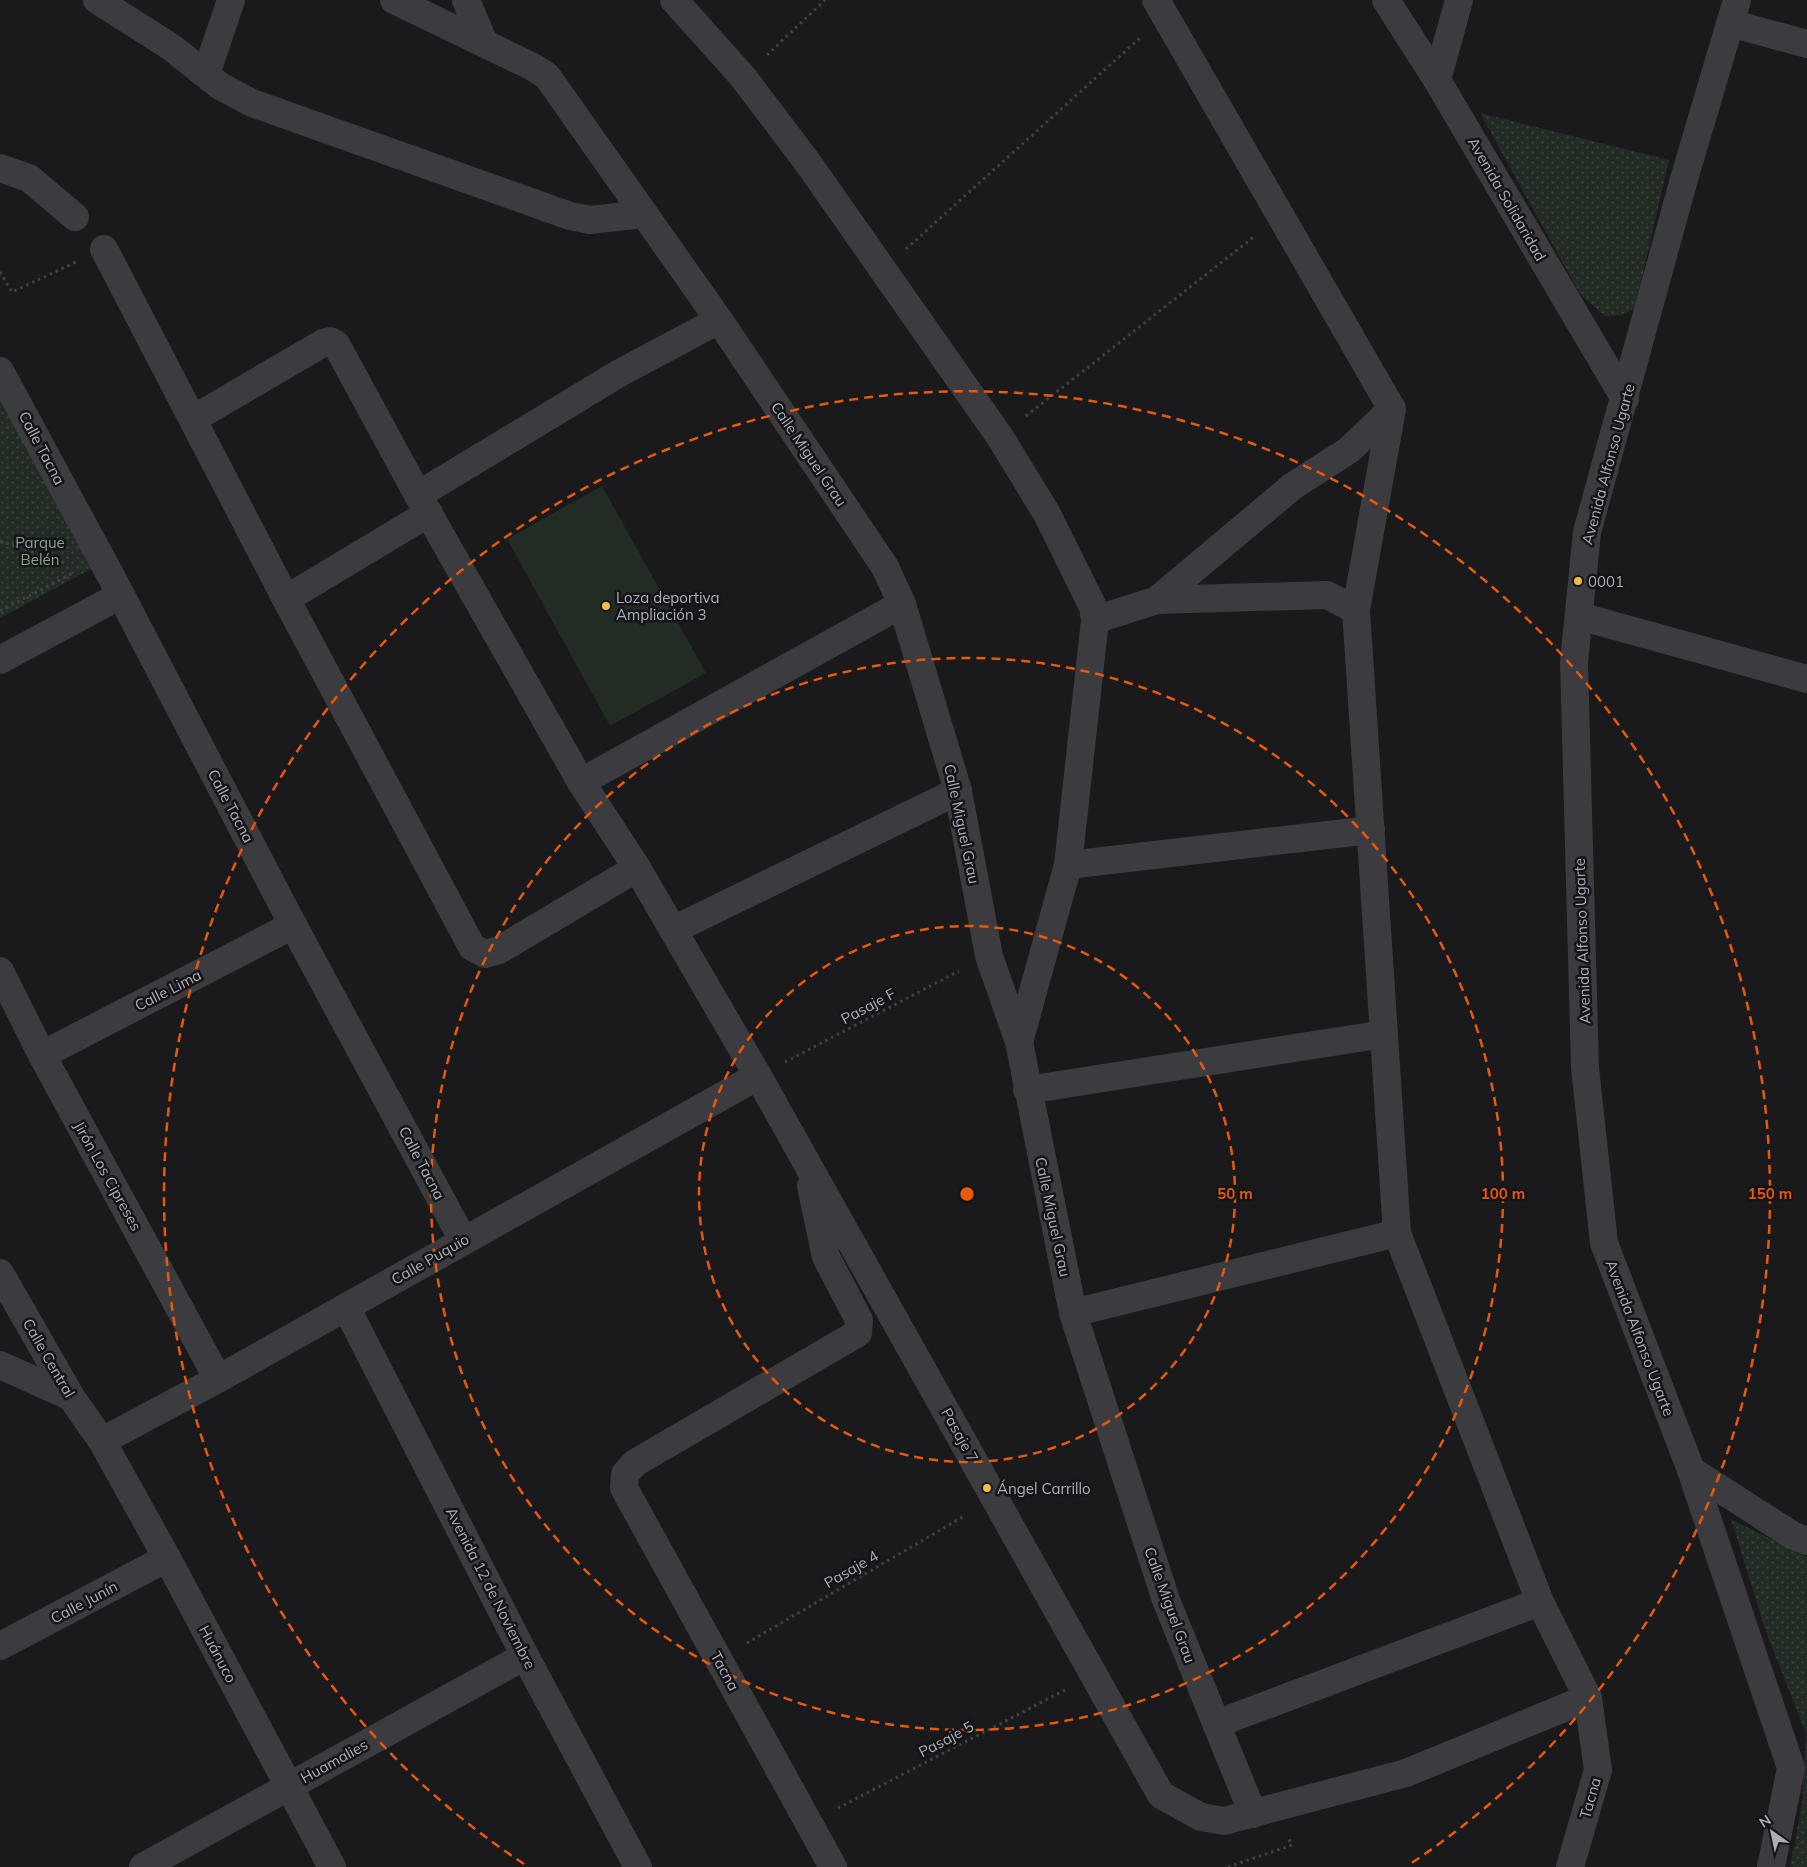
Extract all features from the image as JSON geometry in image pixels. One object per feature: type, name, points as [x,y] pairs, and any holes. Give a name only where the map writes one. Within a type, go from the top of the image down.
[{"type":"street","points":[[97,0],[171,47],[220,86],[252,103],[570,216],[590,220],[644,214]]},
{"type":"street","points":[[206,74],[231,0]]},
{"type":"street","name":"Calle Miguel Grau","points":[[394,0],[533,67],[547,76],[719,320],[885,567],[902,604],[958,791],[989,956],[1019,1042],[1027,1090],[1073,1313],[1166,1600],[1253,1814]]},
{"type":"street","points":[[466,0],[484,43]]},
{"type":"street","points":[[674,0],[743,77],[884,269],[1000,437],[1047,514],[1093,607],[1095,620],[1068,864],[1019,1042]]},
{"type":"street","name":"Avenida Solidaridad","points":[[1386,0],[1437,80],[1625,399]]},
{"type":"street","points":[[1437,80],[1459,0]]},
{"type":"street","points":[[1157,600],[1293,486],[1349,450],[1392,409],[1161,7]]},
{"type":"street","points":[[1734,12],[1807,44]]},
{"type":"street","name":"Avenida Alfonso Ugarte","points":[[1734,12],[1684,178],[1625,399],[1587,532],[1574,662],[1585,1068],[1604,1243],[1691,1470],[1791,1768],[1771,1867]]},
{"type":"street","points":[[0,168],[29,178],[75,217]]},
{"type":"street","points":[[104,249],[286,599],[472,947],[485,954],[498,950],[637,868]]},
{"type":"street","points":[[286,599],[618,374],[719,320]]},
{"type":"street","name":"Pasaje 7","points":[[193,419],[323,343],[330,341],[336,344],[581,782],[637,868],[758,1076],[1162,1795],[1202,1817],[1224,1821],[1253,1814]]},
{"type":"street","name":"Calle Tacna","points":[[0,371],[117,588],[293,925],[463,1240]]},
{"type":"street","name":"Tacna","points":[[1392,409],[1356,610],[1396,1233],[1540,1602],[1588,1698],[1598,1770],[1570,1867]]},
{"type":"street","points":[[0,660],[117,588]]},
{"type":"street","points":[[1095,620],[1157,600],[1327,595],[1356,610]]},
{"type":"street","points":[[581,782],[902,604]]},
{"type":"street","points":[[1579,616],[1807,679]]},
{"type":"street","points":[[674,930],[958,791]]},
{"type":"street","points":[[1068,864],[1371,830]]},
{"type":"street","name":"Calle Lima","points":[[42,1055],[293,925]]},
{"type":"street","name":"Jirón Los Cipreses","points":[[0,971],[42,1055],[218,1379]]},
{"type":"street","points":[[1027,1090],[1384,1034]]},
{"type":"street","name":"Calle Puquio","points":[[102,1441],[218,1379],[758,1076]]},
{"type":"street","name":"Tacna","points":[[805,1160],[824,1250],[859,1320],[858,1332],[635,1463],[625,1474],[624,1488],[833,1867]]},
{"type":"street","points":[[1073,1313],[1396,1233]]},
{"type":"street","name":"Calle Central","points":[[0,1273],[72,1397],[102,1441]]},
{"type":"street","name":"Avenida 12 de Noviembre","points":[[346,1307],[525,1656],[638,1867]]},
{"type":"street","points":[[0,1365],[72,1397]]},
{"type":"street","name":"Huánuco","points":[[102,1441],[167,1558],[332,1867]]},
{"type":"street","points":[[1691,1470],[1792,1535],[1807,1541]]},
{"type":"street","name":"Calle Junín","points":[[0,1646],[167,1558]]},
{"type":"street","points":[[1216,1724],[1540,1602]]},
{"type":"street","name":"Huamalies","points":[[143,1867],[525,1656]]},
{"type":"street","points":[[1253,1814],[1406,1773],[1588,1698]]},
{"type":"path","points":[[743,77],[825,0]]},
{"type":"path","points":[[884,269],[1161,7]]},
{"type":"path","points":[[1000,437],[1281,216]]},
{"type":"path","points":[[0,272],[12,292],[104,249]]},
{"type":"path","points":[[0,541],[117,588]]},
{"type":"path","name":"Pasaje F","points":[[758,1076],[989,956]]},
{"type":"path","name":"Pasaje 4","points":[[719,1660],[995,1498]]},
{"type":"path","name":"Pasaje 5","points":[[809,1823],[1094,1675]]},
{"type":"green space","points":[[1480,113],[1669,160],[1635,308],[1622,315],[1605,316],[1580,294]]},
{"type":"green space","name":"Parque Belén","points":[[0,396],[95,567],[0,618]]},
{"type":"green space","name":"Loza deportiva Ampliación 3","points":[[602,486],[706,673],[610,726],[507,539]]},
{"type":"green space","points":[[1731,1519],[1807,1557],[1807,1867],[1790,1867],[1802,1804],[1806,1734],[1765,1629]]},
{"type":"place","name":"0001","points":[[1578,581]]},
{"type":"place","name":"Loza deportiva Ampliación 3","points":[[606,606]]},
{"type":"place","name":"Ángel Carrillo","points":[[987,1488]]}]
